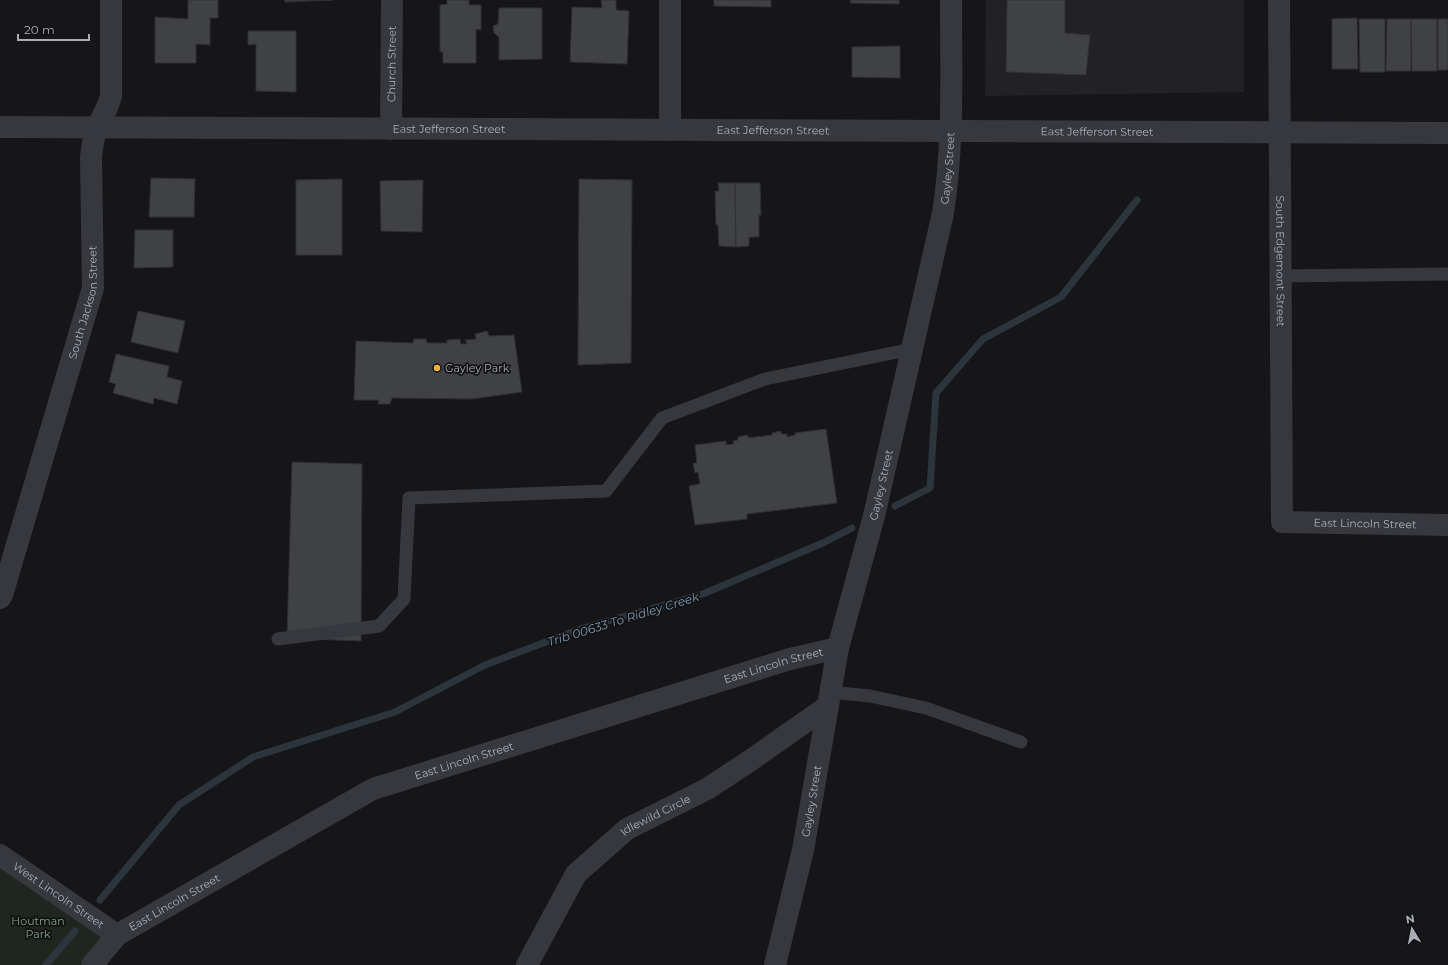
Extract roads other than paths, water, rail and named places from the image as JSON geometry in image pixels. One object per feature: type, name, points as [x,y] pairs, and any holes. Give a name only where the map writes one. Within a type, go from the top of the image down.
[{"type":"street","name":"South Jackson Street","points":[[0,598],[93,288],[91,157],[92,142],[97,128],[104,117],[111,96],[111,0]]},
{"type":"street","name":"Church Street","points":[[391,129],[392,0]]},
{"type":"street","points":[[670,0],[670,130]]},
{"type":"street","name":"Gayley Street","points":[[775,965],[803,850],[838,648],[874,516],[943,213],[947,187],[950,131],[951,0]]},
{"type":"street","name":"South Edgemont Street","points":[[1279,0],[1282,522]]},
{"type":"street","name":"East Jefferson Street","points":[[0,127],[1448,133]]},
{"type":"street","name":"East Lincoln Street","points":[[1282,522],[1448,524]]},
{"type":"street","name":"East Lincoln Street","points":[[117,935],[373,789],[790,659],[838,648]]},
{"type":"street","name":"Idlewild Circle","points":[[527,965],[576,874],[627,829],[707,789],[751,760],[829,699]]},
{"type":"street","name":"West Lincoln Street","points":[[0,855],[117,935]]},
{"type":"street","points":[[92,965],[117,935]]},
{"type":"lane","points":[[1280,276],[1448,274]]},
{"type":"lane","points":[[278,639],[379,626],[404,599],[409,498],[606,491],[662,418],[765,379],[912,349]]},
{"type":"lane","points":[[829,699],[870,696],[926,708],[1021,742]]},
{"type":"waterway","name":"Trib 00633 To Ridley Creek","points":[[895,506],[930,488],[936,393],[983,339],[1061,297],[1137,200]]},
{"type":"waterway","name":"Trib 00633 To Ridley Creek","points":[[100,900],[179,805],[253,757],[395,712],[485,665],[583,628],[703,594],[825,542],[852,528]]},
{"type":"waterway","name":"Trib 00633 To Ridley Creek","points":[[46,965],[75,931]]},
{"type":"place","name":"Gayley Park","points":[[437,368]]},
{"type":"park label","name":"Houtman Park","points":[[38,927]]}]
